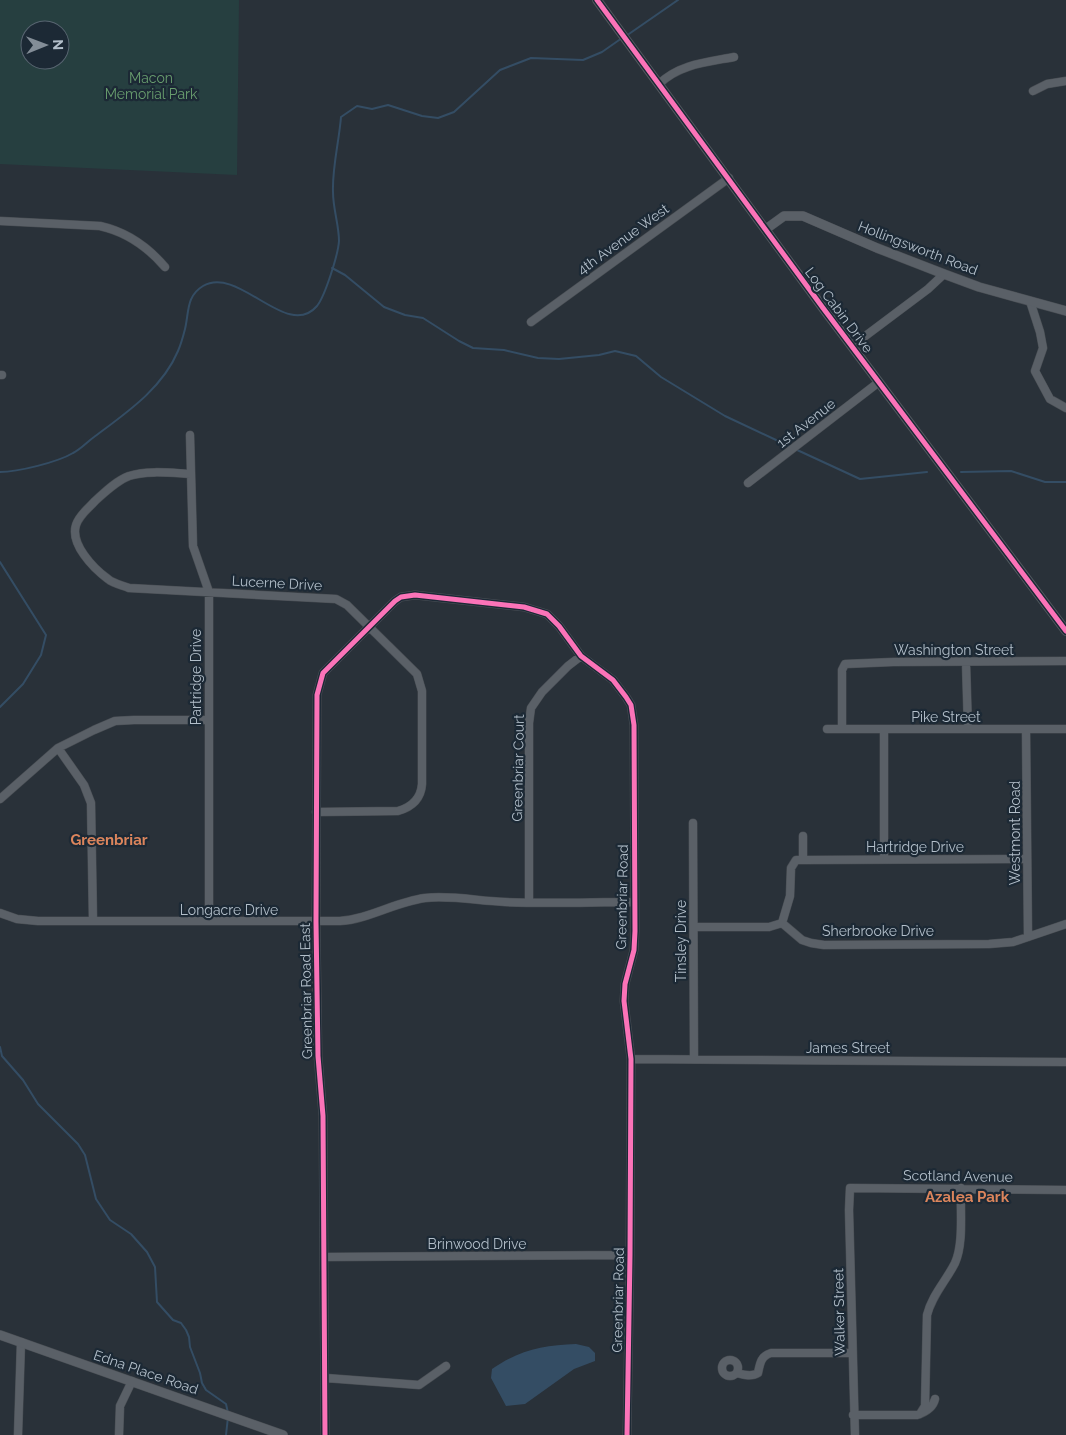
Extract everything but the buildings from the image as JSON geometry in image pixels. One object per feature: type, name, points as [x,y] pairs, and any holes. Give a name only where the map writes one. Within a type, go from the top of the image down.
[{"type":"street","name":"Log Cabin Drive","points":[[597,0],[852,346],[1066,631]]},
{"type":"street","points":[[659,84],[668,76],[685,67],[734,57]]},
{"type":"street","points":[[1033,91],[1046,84],[1066,81]]},
{"type":"street","name":"4th Avenue West","points":[[531,322],[729,178]]},
{"type":"street","name":"Hollingsworth Road","points":[[766,228],[784,216],[803,216],[944,274],[1030,302],[1066,311]]},
{"type":"street","points":[[0,221],[111,228],[133,237],[156,256],[165,267]]},
{"type":"street","points":[[852,346],[928,289],[944,274]]},
{"type":"street","points":[[1030,302],[1043,348],[1036,371],[1050,399],[1066,408]]},
{"type":"street","name":"1st Avenue","points":[[748,483],[879,382]]},
{"type":"street","name":"Partridge Drive","points":[[190,434],[193,546],[209,592],[209,921]]},
{"type":"street","name":"Lucerne Drive","points":[[191,474],[144,473],[129,476],[119,481],[81,516],[76,526],[75,539],[80,549],[107,579],[129,588],[336,599],[347,605],[417,674],[420,680],[422,691],[422,790],[414,803],[398,811],[316,812]]},
{"type":"street","name":"Greenbriar Road","points":[[369,627],[395,601],[407,596],[524,607],[547,614],[559,626],[581,656],[613,680],[631,705],[634,725],[635,931],[634,950],[625,984],[624,1001],[631,1059],[627,1435]]},
{"type":"street","name":"Greenbriar Road East","points":[[325,1435],[323,1116],[318,1056],[316,922],[316,695],[323,674],[369,627]]},
{"type":"street","name":"Greenbriar Court","points":[[529,902],[529,733],[531,708],[552,681],[581,656]]},
{"type":"street","name":"Washington Street","points":[[842,729],[843,666],[848,663],[1066,661]]},
{"type":"street","points":[[966,663],[968,729]]},
{"type":"street","points":[[0,799],[58,748],[87,733],[115,722],[134,720],[209,720]]},
{"type":"street","name":"Pike Street","points":[[827,729],[1066,729]]},
{"type":"street","points":[[884,729],[884,859]]},
{"type":"street","name":"Westmont Road","points":[[1026,729],[1028,937]]},
{"type":"street","points":[[58,748],[84,784],[91,803],[93,921]]},
{"type":"street","name":"Tinsley Drive","points":[[694,823],[694,1059]]},
{"type":"street","points":[[694,927],[769,927],[782,924],[790,896],[791,868],[796,860],[803,860],[803,836]]},
{"type":"street","name":"Hartridge Drive","points":[[803,860],[1027,859]]},
{"type":"street","name":"Longacre Drive","points":[[0,914],[38,921],[316,922],[350,921],[400,904],[436,897],[489,902],[634,902]]},
{"type":"street","name":"Sherbrooke Drive","points":[[782,924],[802,940],[824,945],[989,944],[1013,942],[1066,924]]},
{"type":"street","name":"James Street","points":[[631,1059],[1066,1062]]},
{"type":"street","name":"Scotland Avenue","points":[[850,1188],[1066,1190]]},
{"type":"street","name":"Walker Street","points":[[850,1188],[853,1415],[855,1435]]},
{"type":"street","points":[[920,1414],[924,1409],[925,1399],[927,1315],[932,1302],[955,1263],[960,1248],[961,1188]]},
{"type":"street","name":"Brinwood Drive","points":[[324,1257],[630,1255]]},
{"type":"street","name":"Edna Place Road","points":[[0,1335],[283,1435]]},
{"type":"street","points":[[18,1435],[21,1342]]},
{"type":"street","points":[[738,1373],[755,1375],[758,1373],[761,1359],[771,1353],[852,1353]]},
{"type":"street","points":[[326,1378],[419,1385],[446,1366]]},
{"type":"street","points":[[119,1435],[120,1406],[132,1381]]},
{"type":"street","points":[[853,1415],[920,1414],[932,1406],[935,1398]]},
{"type":"green space","name":"Macon Memorial Park","points":[[0,0],[239,0],[237,175],[0,164]]},
{"type":"water","points":[[576,1344],[589,1347],[595,1353],[595,1361],[574,1369],[525,1404],[506,1406],[491,1378],[492,1369],[512,1357],[542,1347]]},
{"type":"waterway","points":[[626,36],[678,0]]},
{"type":"waterway","points":[[0,472],[38,466],[58,460],[79,450],[153,389],[171,365],[178,351],[185,329],[189,305],[194,295],[203,286],[217,282],[232,285],[277,310],[292,315],[305,314],[317,306],[331,275],[339,241],[333,198],[333,183],[341,117],[357,106],[372,109],[388,105],[422,116],[438,118],[454,112],[500,70],[531,58],[583,60],[602,52],[622,38]]},
{"type":"waterway","points":[[332,268],[345,275],[384,307],[405,315],[423,318],[473,348],[504,350],[538,358],[559,359],[599,355],[615,351],[636,356],[661,377],[725,416],[791,447]]},
{"type":"waterway","points":[[795,449],[860,479],[927,472]]},
{"type":"waterway","points":[[961,472],[1011,471],[1045,482],[1066,482]]},
{"type":"waterway","points":[[0,562],[46,635],[41,655],[23,684],[0,707]]},
{"type":"waterway","points":[[0,1047],[2,1056],[23,1080],[38,1104],[78,1144],[85,1155],[96,1199],[110,1220],[131,1234],[147,1252],[155,1267],[157,1302],[173,1320],[181,1323],[186,1330],[202,1383],[206,1390],[226,1404],[228,1413]]},
{"type":"waterway","points":[[226,1435],[228,1417]]},
{"type":"cycle path","points":[[597,0],[823,308],[1066,631]]},
{"type":"cycle path","points":[[325,1435],[323,1116],[318,1056],[316,922],[317,695],[323,673],[395,601],[401,597],[415,595],[524,607],[547,614],[559,626],[581,656],[613,680],[631,705],[634,725],[635,931],[634,950],[625,984],[624,1001],[631,1059],[627,1435]]},
{"type":"district","name":"Greenbriar","points":[[109,840]]},
{"type":"district","name":"Azalea Park","points":[[967,1197]]}]
